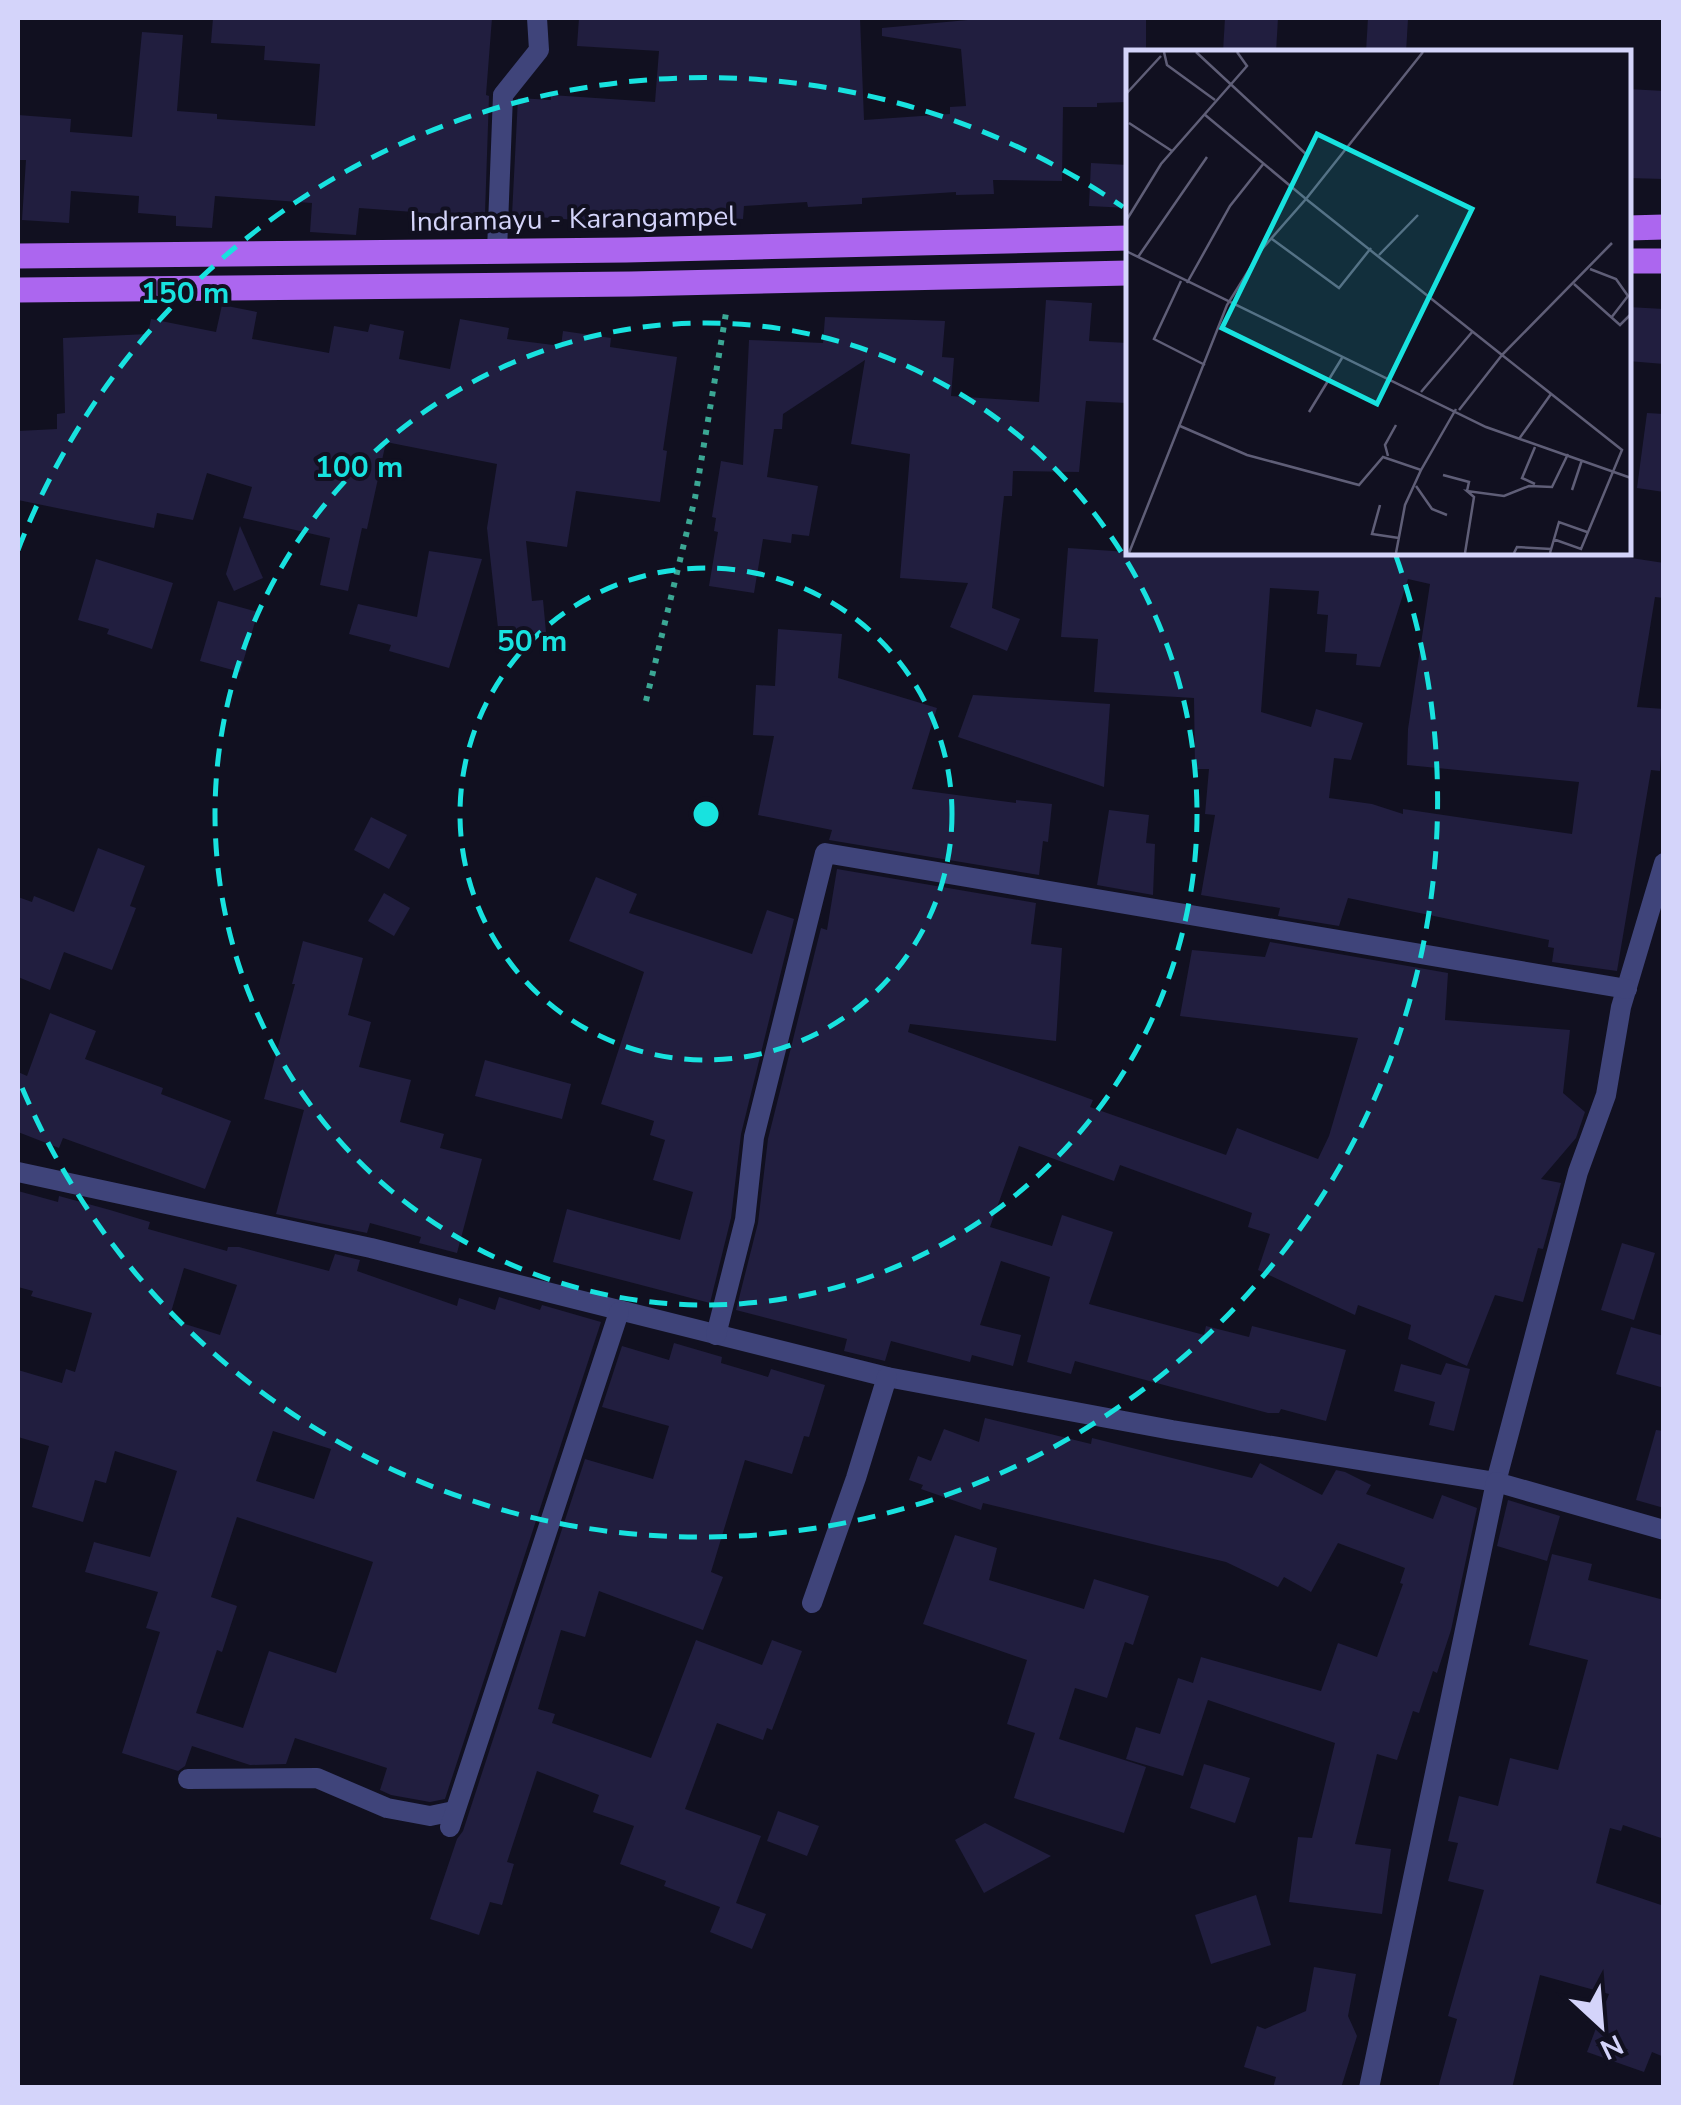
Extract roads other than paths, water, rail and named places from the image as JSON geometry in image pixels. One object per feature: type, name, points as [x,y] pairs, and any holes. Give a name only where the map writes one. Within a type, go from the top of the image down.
[{"type":"main road","points":[[1631,228],[1664,227]]},
{"type":"main road","name":"Indramayu - Karangampel","points":[[29,256],[1126,238]]},
{"type":"main road","points":[[510,251],[520,284]]},
{"type":"main road","points":[[29,256],[28,290],[732,282],[1126,272]]},
{"type":"main road","points":[[1631,261],[1664,260]]},
{"type":"street","points":[[510,251],[503,95],[539,50],[537,18]]},
{"type":"street","points":[[716,1334],[745,1220],[754,1137],[825,853],[1627,989]]},
{"type":"street","points":[[1369,2088],[1496,1482],[1578,1172],[1606,1095],[1627,989],[1664,864]]},
{"type":"street","points":[[18,1172],[370,1248],[887,1377],[1172,1430],[1496,1482],[1664,1530]]},
{"type":"street","points":[[188,1779],[316,1778],[386,1808],[452,1819],[618,1312]]},
{"type":"street","points":[[812,1603],[887,1377]]}]
